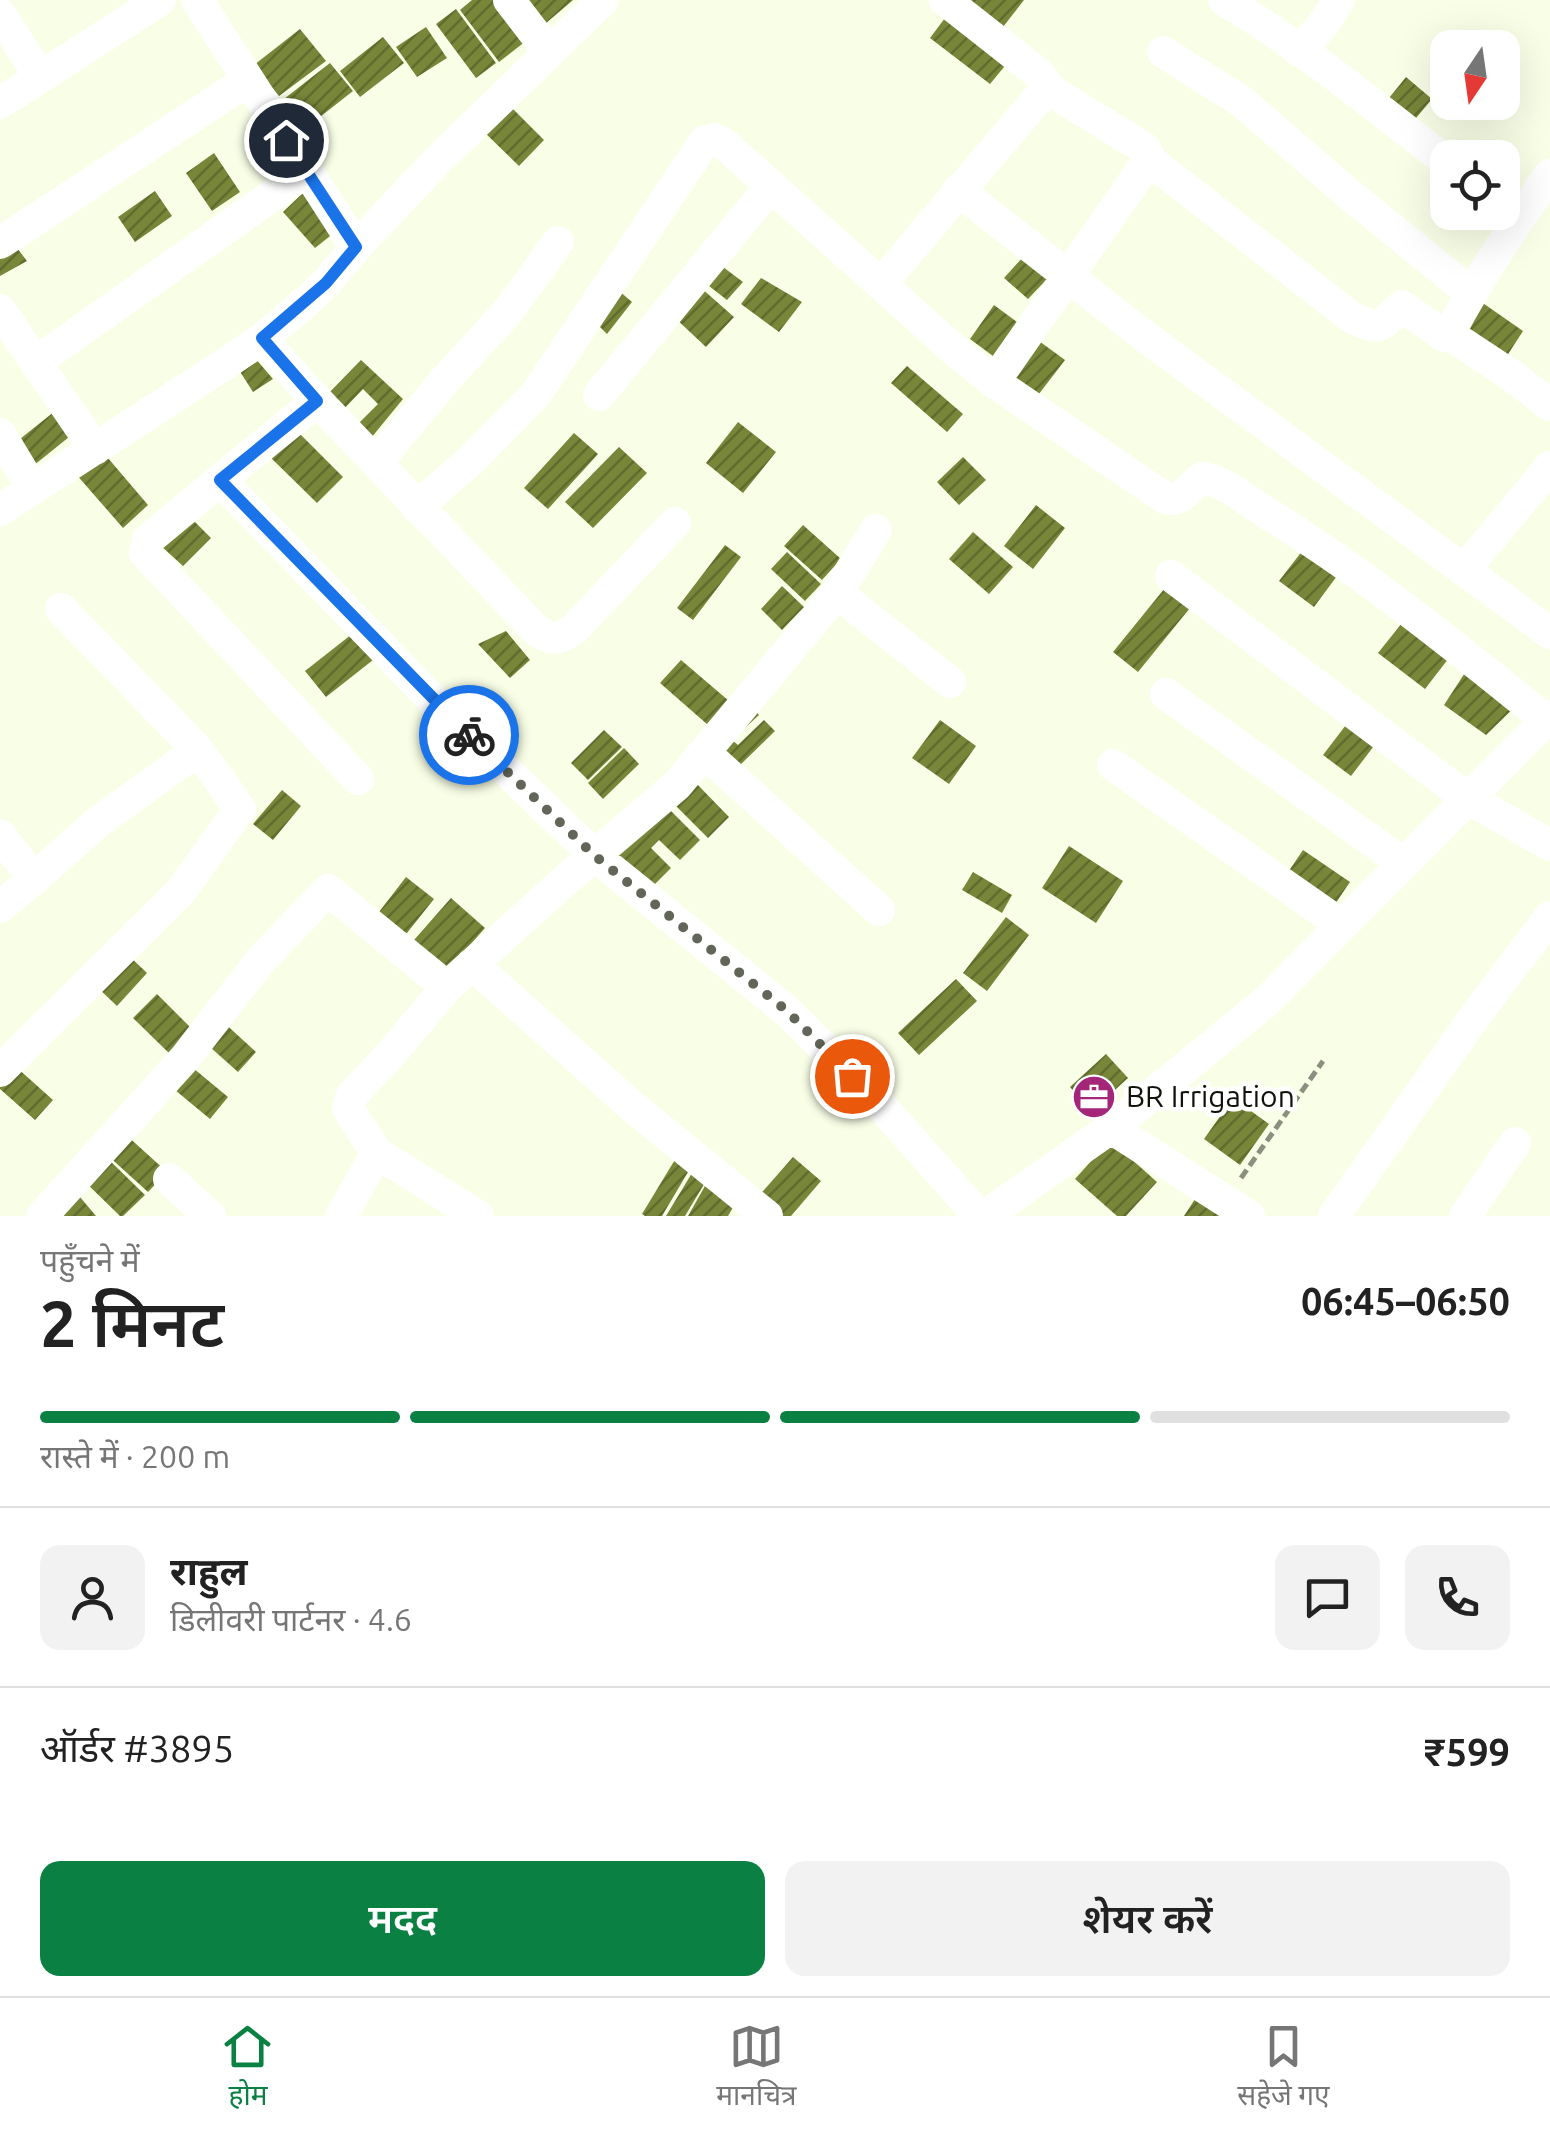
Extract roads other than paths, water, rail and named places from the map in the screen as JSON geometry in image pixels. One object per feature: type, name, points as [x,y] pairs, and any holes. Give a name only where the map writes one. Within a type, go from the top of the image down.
[{"type":"street","points":[[0,103],[160,0]]},
{"type":"street","points":[[197,0],[356,247]]},
{"type":"street","points":[[508,0],[549,52]]},
{"type":"street","points":[[0,510],[262,338],[326,283],[436,162],[603,0]]},
{"type":"street","points":[[945,0],[1038,74],[1053,92],[1144,148],[1152,162],[1350,317],[1372,327],[1380,326],[1402,306],[1444,336],[1449,334],[1501,230]]},
{"type":"street","points":[[1224,0],[1363,96],[1430,149]]},
{"type":"street","points":[[1300,51],[1340,0]]},
{"type":"street","points":[[0,14],[40,77]]},
{"type":"street","points":[[1163,52],[1241,101],[1471,293]]},
{"type":"street","points":[[0,243],[248,80]]},
{"type":"street","points":[[881,284],[1035,102],[1053,92]]},
{"type":"street","points":[[220,480],[433,700],[595,856],[787,1011],[874,1098],[982,1216],[1111,1128],[1268,1000],[1548,718],[1426,624],[1234,492],[1202,478],[1171,501],[994,382],[719,140],[705,141],[674,184],[536,394],[470,461],[417,506]]},
{"type":"street","points":[[994,382],[1142,170],[1152,162]]},
{"type":"street","points":[[36,362],[307,171]]},
{"type":"street","points":[[1520,203],[1550,175]]},
{"type":"street","points":[[599,395],[771,186]]},
{"type":"street","points":[[958,190],[1067,277],[1550,633]]},
{"type":"street","points":[[377,462],[510,309],[558,242]]},
{"type":"street","points":[[0,310],[96,449]]},
{"type":"street","points":[[1449,334],[1550,405]]},
{"type":"street","points":[[262,338],[537,631],[551,638],[560,638],[575,628],[675,522]]},
{"type":"street","points":[[312,394],[317,401],[148,540],[145,554],[358,779]]},
{"type":"street","points":[[0,434],[33,488]]},
{"type":"street","points":[[1465,570],[1550,467]]},
{"type":"street","points":[[478,1216],[377,1153],[348,1110],[352,1094],[446,987],[677,786],[837,593],[876,530]]},
{"type":"street","points":[[1171,576],[1467,798],[1550,846]]},
{"type":"street","points":[[837,593],[950,682]]},
{"type":"street","points":[[0,1071],[180,892],[240,808],[198,750],[60,609]]},
{"type":"street","points":[[1166,694],[1403,863]]},
{"type":"street","points":[[0,907],[98,822],[198,750]]},
{"type":"street","points":[[705,752],[879,910]]},
{"type":"street","points":[[1113,764],[1342,925]]},
{"type":"street","points":[[0,835],[34,879]]},
{"type":"street","points":[[42,1216],[185,1058],[260,962],[328,890],[446,987]]},
{"type":"street","points":[[1334,1216],[1550,917]]},
{"type":"street","points":[[472,964],[632,1107],[767,1216]]},
{"type":"street","points":[[1111,1128],[1237,1208]]},
{"type":"street","points":[[1465,1216],[1514,1143]]},
{"type":"street","points":[[340,1216],[377,1153]]},
{"type":"street","points":[[168,1180],[210,1216]]},
{"type":"place","name":"BR Irrigation","points":[[1094,1097]]}]
